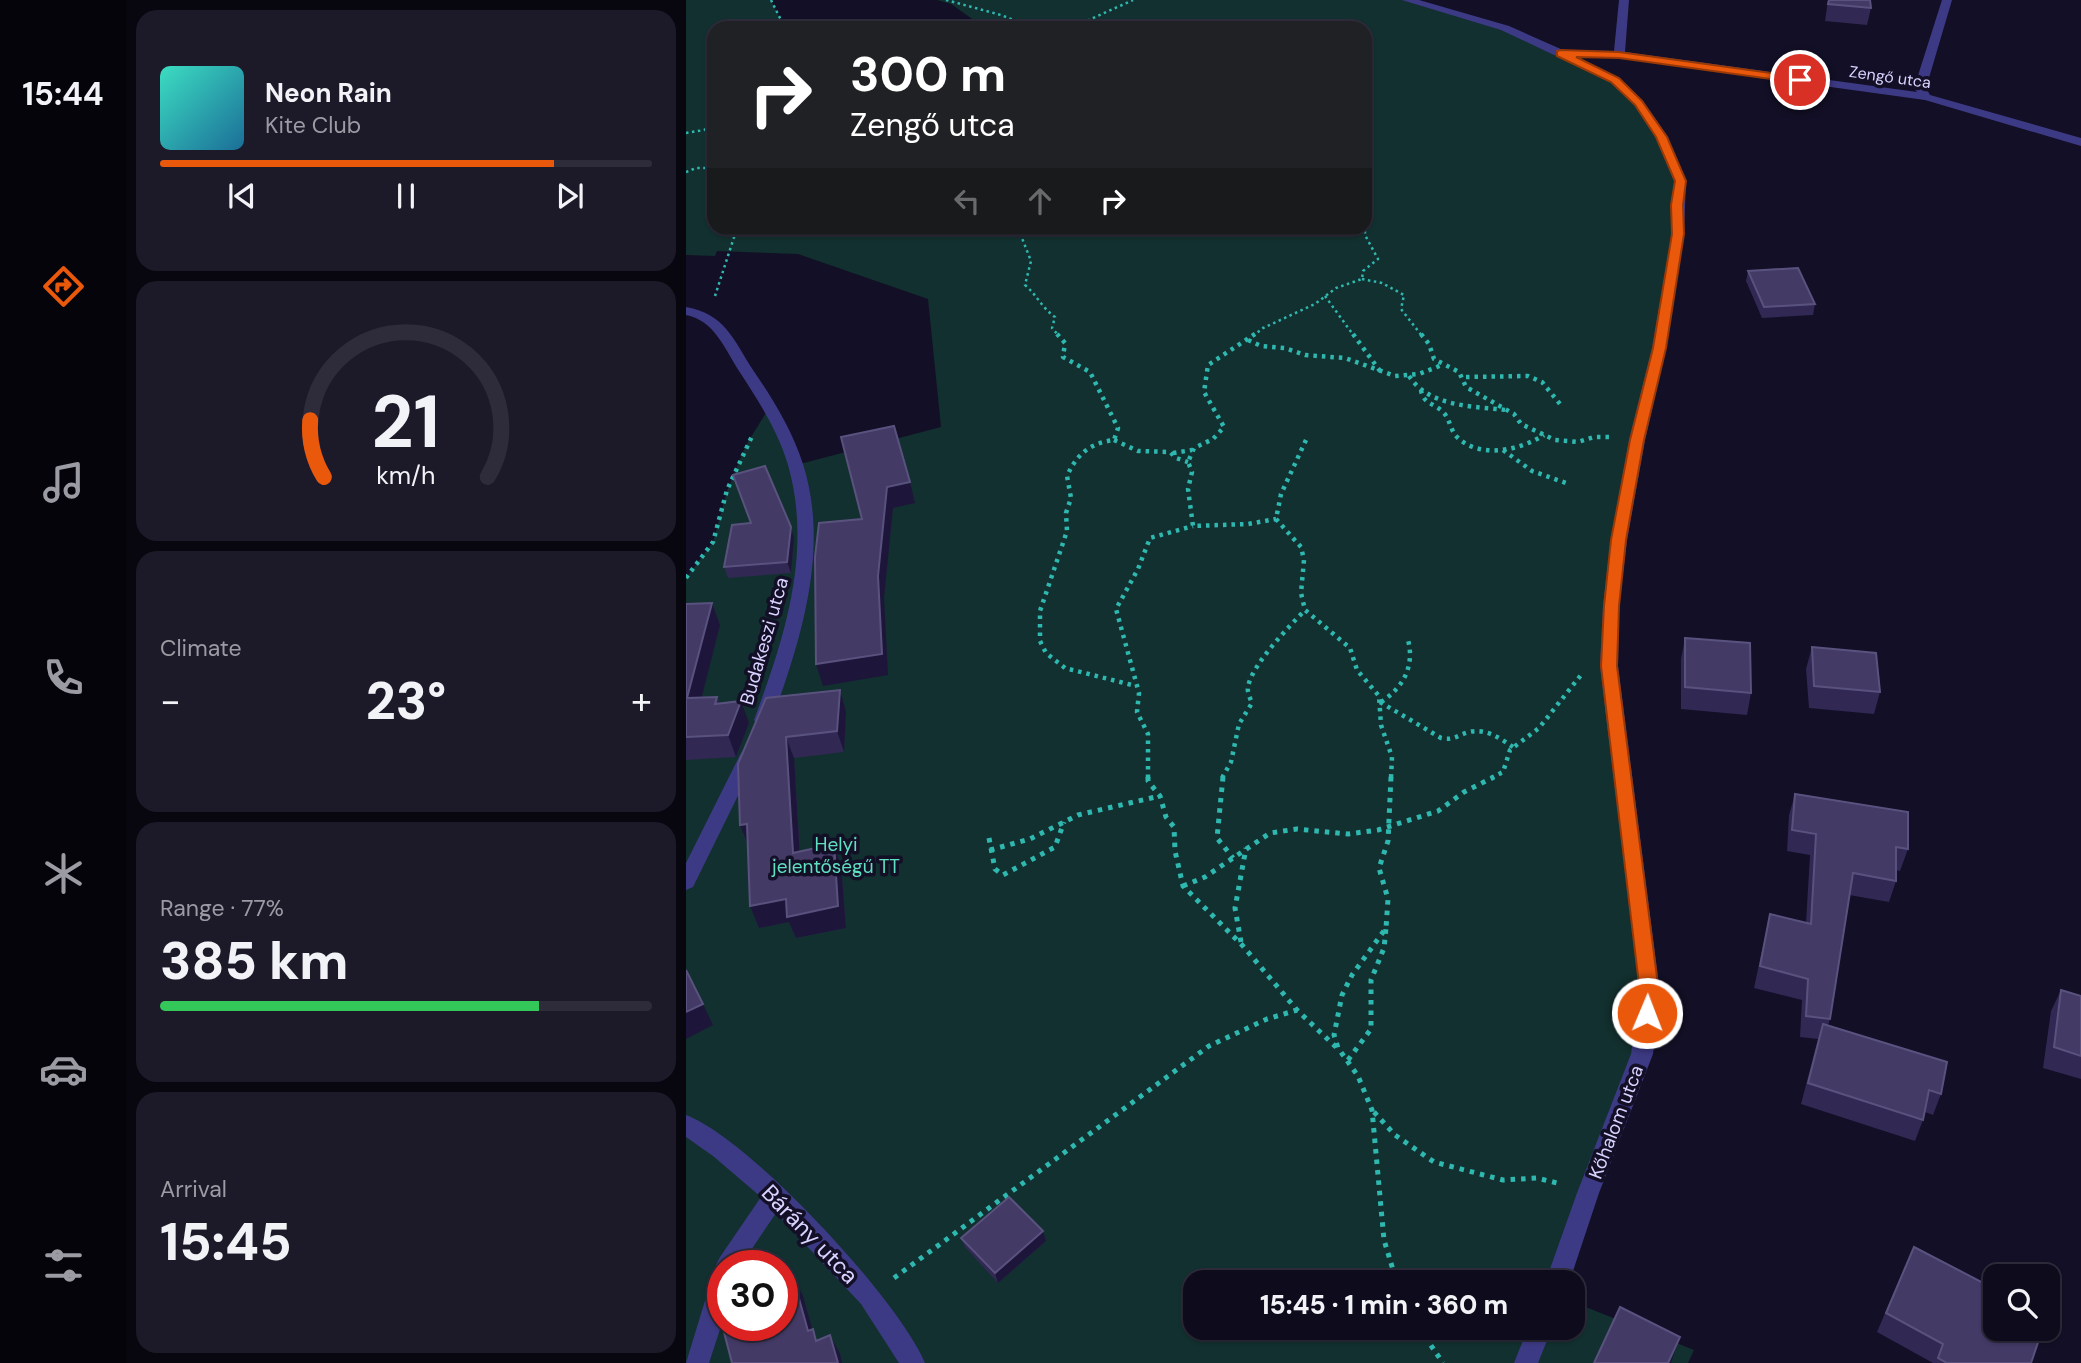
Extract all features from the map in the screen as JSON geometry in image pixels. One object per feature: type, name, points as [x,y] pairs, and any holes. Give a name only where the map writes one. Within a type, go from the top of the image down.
[{"type":"street","name":"Zengő utca","points":[[1407,0],[1505,28],[1561,53],[1619,55],[1926,97],[2081,142]]},
{"type":"street","points":[[1619,55],[1625,0]]},
{"type":"street","points":[[1926,97],[1920,88],[1947,0]]},
{"type":"street","name":"Kőhalom utca","points":[[1561,53],[1615,80],[1639,103],[1657,129],[1680,181],[1678,234],[1659,348],[1637,440],[1619,540],[1611,606],[1609,666],[1650,993],[1642,1054],[1561,1270]]},
{"type":"street","points":[[686,311],[702,313]]},
{"type":"street","name":"Budakeszi utca","points":[[686,882],[756,741],[777,682],[802,590],[805,569],[806,524],[796,465],[769,408],[719,326],[702,313]]},
{"type":"street","name":"Bárány utca","points":[[686,1125],[721,1149],[775,1195],[869,1296],[912,1363]]},
{"type":"street","points":[[738,1250],[775,1195]]},
{"type":"street","points":[[697,1363],[707,1331]]},
{"type":"street","points":[[1526,1363],[1535,1340]]},
{"type":"path","points":[[771,0],[782,21]]},
{"type":"path","points":[[946,0],[1001,15],[1013,21]]},
{"type":"path","points":[[1089,21],[1133,0]]},
{"type":"path","points":[[686,133],[707,128]]},
{"type":"path","points":[[686,172],[707,168]]},
{"type":"path","points":[[702,313],[718,289],[734,235]]},
{"type":"path","points":[[1021,235],[1031,261],[1025,285],[1035,293],[1044,309],[1055,317],[1052,328],[1064,340],[1062,354],[1065,360],[1088,368],[1094,374],[1098,391],[1106,400],[1118,425],[1114,440]]},
{"type":"path","points":[[1362,279],[1363,271],[1378,259],[1365,235]]},
{"type":"path","points":[[1137,686],[1094,677],[1056,660],[1046,653],[1041,642],[1039,627],[1047,586],[1067,532],[1066,512],[1071,496],[1065,484],[1067,478],[1083,451],[1096,443],[1114,440],[1124,442],[1138,452],[1173,453],[1192,450],[1216,437],[1224,427],[1204,392],[1208,365],[1263,328],[1315,304],[1336,288],[1362,279],[1382,283],[1404,295],[1401,309],[1429,344],[1434,359],[1466,377],[1528,376],[1542,382],[1560,404]]},
{"type":"path","points":[[1325,296],[1380,371]]},
{"type":"path","points":[[1248,340],[1261,346],[1285,348],[1305,355],[1345,358],[1380,371],[1409,376],[1443,365]]},
{"type":"path","points":[[1409,376],[1413,385],[1421,390],[1460,405],[1507,410]]},
{"type":"path","points":[[1466,377],[1466,387],[1514,414],[1521,424],[1544,435],[1568,442],[1594,437],[1637,440]]},
{"type":"path","points":[[1421,390],[1425,401],[1445,413],[1458,439],[1479,447],[1503,450],[1524,446],[1544,435]]},
{"type":"path","points":[[686,578],[713,542],[727,491],[741,456],[769,408]]},
{"type":"path","points":[[1276,519],[1281,494],[1306,440]]},
{"type":"path","points":[[1192,450],[1188,462],[1192,472],[1188,489],[1193,526]]},
{"type":"path","points":[[1503,450],[1532,471],[1566,483]]},
{"type":"path","points":[[1173,453],[1176,458],[1188,462]]},
{"type":"path","points":[[1276,519],[1248,524],[1193,526],[1163,532],[1150,538],[1144,546],[1138,569],[1116,609],[1137,686],[1137,712],[1150,743],[1148,781],[1160,796],[1166,817],[1174,827],[1175,851],[1183,886],[1243,946],[1297,1010],[1338,1048],[1348,1060],[1372,1110],[1395,1135],[1416,1152],[1434,1162],[1503,1180],[1549,1180],[1588,1193]]},
{"type":"path","points":[[1276,519],[1298,542],[1303,552],[1301,593],[1305,610],[1350,648],[1357,670],[1372,685],[1380,702],[1381,724],[1392,757],[1388,841],[1379,868],[1388,899],[1384,948],[1371,980],[1371,1029],[1348,1060]]},
{"type":"path","points":[[1233,859],[1217,838],[1222,805],[1222,780],[1231,762],[1239,724],[1252,703],[1247,689],[1252,676],[1280,637],[1305,610]]},
{"type":"path","points":[[1380,702],[1395,691],[1411,664],[1412,648],[1408,640]]},
{"type":"path","points":[[1183,886],[1205,877],[1261,838],[1282,831],[1311,829],[1359,834],[1438,811],[1464,792],[1500,775],[1513,747],[1539,728],[1579,676],[1609,666]]},
{"type":"path","points":[[1380,702],[1398,709],[1415,724],[1437,737],[1451,740],[1476,731],[1489,733],[1513,747]]},
{"type":"path","points":[[990,850],[1030,839],[1078,815],[1160,796]]},
{"type":"path","points":[[989,838],[997,872],[1007,874],[1055,847],[1065,821]]},
{"type":"path","points":[[1243,946],[1234,922],[1246,848]]},
{"type":"path","points":[[1338,1048],[1334,1022],[1342,995],[1352,975],[1386,928]]},
{"type":"path","points":[[869,1296],[1209,1046],[1267,1019],[1297,1010]]},
{"type":"path","points":[[1372,1110],[1377,1143],[1379,1204],[1384,1240],[1394,1270]]},
{"type":"path","points":[[1427,1340],[1443,1363]]},
{"type":"green space","name":"Helyi jelentőségű TT","points":[[686,0],[771,0],[782,21],[707,21],[707,235],[1372,235],[1372,21],[975,21],[951,4],[937,0],[1407,0],[1485,22],[1615,80],[1639,103],[1672,157],[1677,205],[1611,606],[1650,993],[1642,1054],[1562,1270],[1183,1270],[1183,1340],[1585,1340],[1585,1307],[1694,1350],[1688,1363],[686,1363],[686,578],[713,542],[727,491],[746,445],[769,408],[796,465],[941,427],[928,299],[798,254],[717,251],[715,256],[686,255]]},
{"type":"building","points":[[1829,0],[1870,0],[1871,8],[1828,4]]},
{"type":"building","points":[[1798,268],[1815,304],[1764,307],[1748,271]]},
{"type":"building","points":[[894,426],[910,482],[887,487],[878,576],[882,654],[816,664],[815,557],[819,523],[862,519],[841,437]]},
{"type":"building","points":[[765,466],[791,527],[787,562],[724,567],[732,525],[751,523],[733,475]]},
{"type":"building","points":[[712,603],[687,698],[717,697],[715,704],[741,701],[728,735],[686,737],[686,604]]},
{"type":"building","points":[[1685,638],[1750,643],[1751,693],[1685,687]]},
{"type":"building","points":[[1812,647],[1876,653],[1880,692],[1814,686]]},
{"type":"building","points":[[840,690],[837,731],[786,737],[793,853],[834,844],[838,906],[787,917],[786,899],[750,906],[747,824],[740,825],[738,764],[766,698]]},
{"type":"building","points":[[1795,794],[1908,812],[1908,849],[1896,847],[1896,881],[1853,873],[1830,1019],[1806,1016],[1808,979],[1760,966],[1770,914],[1811,924],[1816,834],[1792,830]]},
{"type":"building","points":[[686,970],[703,1004],[686,1012]]},
{"type":"building","points":[[2061,990],[2081,996],[2081,1056],[2054,1047]]},
{"type":"building","points":[[1823,1024],[1947,1062],[1941,1094],[1929,1090],[1923,1120],[1808,1083]]},
{"type":"building","points":[[1009,1197],[1043,1231],[995,1273],[961,1238]]},
{"type":"building","points":[[1914,1247],[1983,1283],[1983,1341],[2039,1341],[2031,1363],[1947,1363],[1938,1358],[1943,1344],[1886,1313]]},
{"type":"building","points":[[798,1295],[808,1331],[813,1329],[816,1341],[830,1335],[838,1363],[732,1363],[726,1341],[798,1341]]},
{"type":"building","points":[[1620,1307],[1680,1337],[1668,1363],[1594,1363]]},
{"type":"route","points":[[1647,1013],[1650,993],[1609,666],[1611,606],[1619,540],[1637,440],[1659,348],[1678,234],[1680,181],[1662,137],[1639,103],[1615,80],[1561,53],[1619,55],[1800,80]]}]
